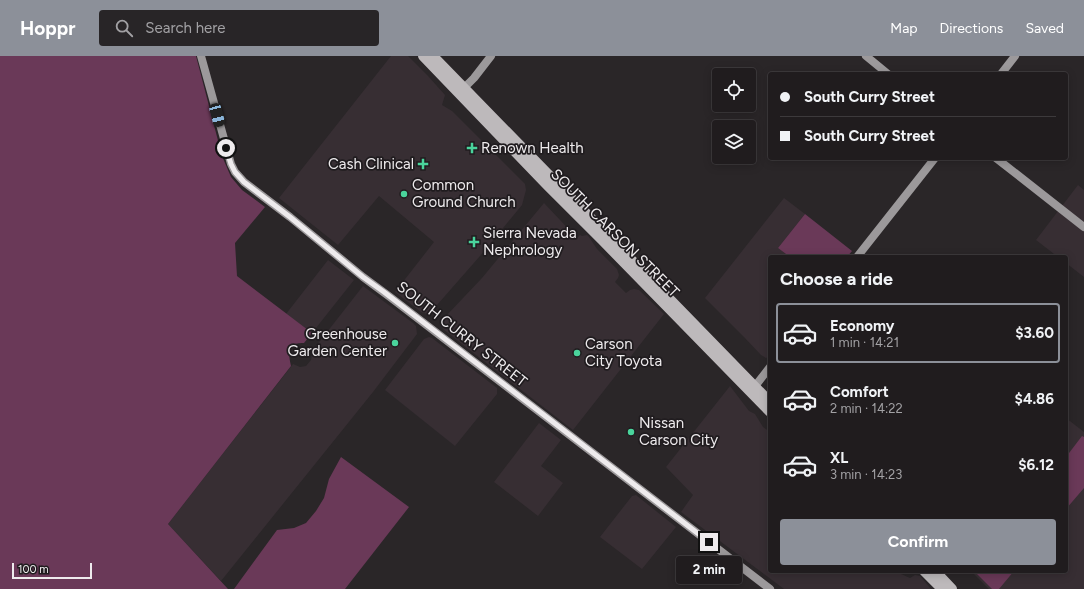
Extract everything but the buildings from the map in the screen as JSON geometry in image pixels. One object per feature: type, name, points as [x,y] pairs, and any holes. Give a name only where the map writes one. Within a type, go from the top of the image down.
[{"type":"main road","name":"SOUTH CARSON STREET","points":[[423,56],[462,90]]},
{"type":"main road","name":"SOUTH CARSON STREET","points":[[433,56],[462,90],[752,389],[768,409]]},
{"type":"main road","name":"SOUTH CARSON STREET","points":[[752,389],[768,401]]},
{"type":"main road","points":[[926,573],[942,589]]},
{"type":"main road","points":[[936,573],[952,589]]},
{"type":"street","name":"SOUTH CURRY STREET","points":[[201,56],[231,164],[235,172],[244,182],[290,217],[363,277],[770,589]]},
{"type":"street","points":[[462,90],[474,78],[491,56]]},
{"type":"street","points":[[866,56],[886,72]]},
{"type":"street","points":[[1003,72],[1015,56]]},
{"type":"street","points":[[859,255],[933,160]]},
{"type":"street","points":[[999,160],[1084,227]]},
{"type":"street","points":[[752,389],[768,370]]},
{"type":"shaded area","points":[[0,56],[196,56],[222,156],[231,177],[242,190],[265,207],[235,243],[237,276],[312,333],[304,343],[294,344],[292,346],[289,353],[291,366],[168,524],[228,589],[0,589]]},
{"type":"shaded area","points":[[391,56],[408,56],[445,95],[442,105],[452,111],[525,184],[526,190],[522,205],[480,256],[430,313],[427,314],[421,312],[395,292],[434,242],[379,196],[338,245],[279,198]]},
{"type":"shaded area","points":[[1078,185],[1084,190],[1084,277],[1068,265],[1068,255],[1055,255],[1036,240]]},
{"type":"shaded area","points":[[784,198],[805,214],[778,248],[787,255],[768,255],[768,357],[766,358],[761,355],[705,298]]},
{"type":"shaded area","points":[[544,203],[577,238],[580,235],[587,235],[589,237],[597,249],[617,269],[619,275],[615,282],[626,293],[634,289],[639,290],[664,314],[573,430],[467,348],[440,325],[446,316],[482,278]]},
{"type":"shaded area","points":[[805,214],[852,251],[849,255],[787,255],[778,248]]},
{"type":"shaded area","points":[[328,260],[354,280],[312,333],[286,314]]},
{"type":"shaded area","points":[[363,286],[413,323],[416,326],[417,334],[373,392],[221,581],[168,524],[293,364],[300,367],[306,366],[311,360],[313,350]]},
{"type":"shaded area","points":[[429,337],[497,388],[497,394],[455,446],[385,390],[424,339]]},
{"type":"shaded area","points":[[730,386],[749,411],[755,414],[763,427],[768,431],[768,573],[900,573],[910,578],[915,575],[920,576],[931,589],[784,589],[681,512],[693,495],[666,467]]},
{"type":"shaded area","points":[[1068,420],[1084,432],[1084,589],[989,589],[973,573],[1068,573]]},
{"type":"shaded area","points":[[539,423],[561,440],[541,466],[563,483],[538,516],[494,482]]},
{"type":"shaded area","points":[[1082,436],[1084,437],[1084,488],[1068,507],[1068,454]]},
{"type":"shaded area","points":[[341,457],[409,507],[345,589],[234,589],[277,530],[294,528],[306,523],[316,511],[324,498],[329,479]]},
{"type":"shaded area","points":[[636,495],[676,527],[642,569],[600,537],[632,496]]},
{"type":"shaded area","points":[[976,573],[1012,573],[999,589],[992,589]]},
{"type":"place","name":"Renown Health","points":[[472,148]]},
{"type":"place","name":"Cash Clinical","points":[[423,164]]},
{"type":"place","name":"Common Ground Church","points":[[404,194]]},
{"type":"place","name":"Sierra Nevada Nephrology","points":[[474,242]]},
{"type":"place","name":"Greenhouse Garden Center","points":[[395,343]]},
{"type":"place","name":"Carson City Toyota","points":[[577,353]]},
{"type":"place","name":"Nissan Carson City","points":[[631,432]]},
{"type":"route","points":[[226,148],[235,172],[244,182],[290,217],[363,277],[709,542]]}]
